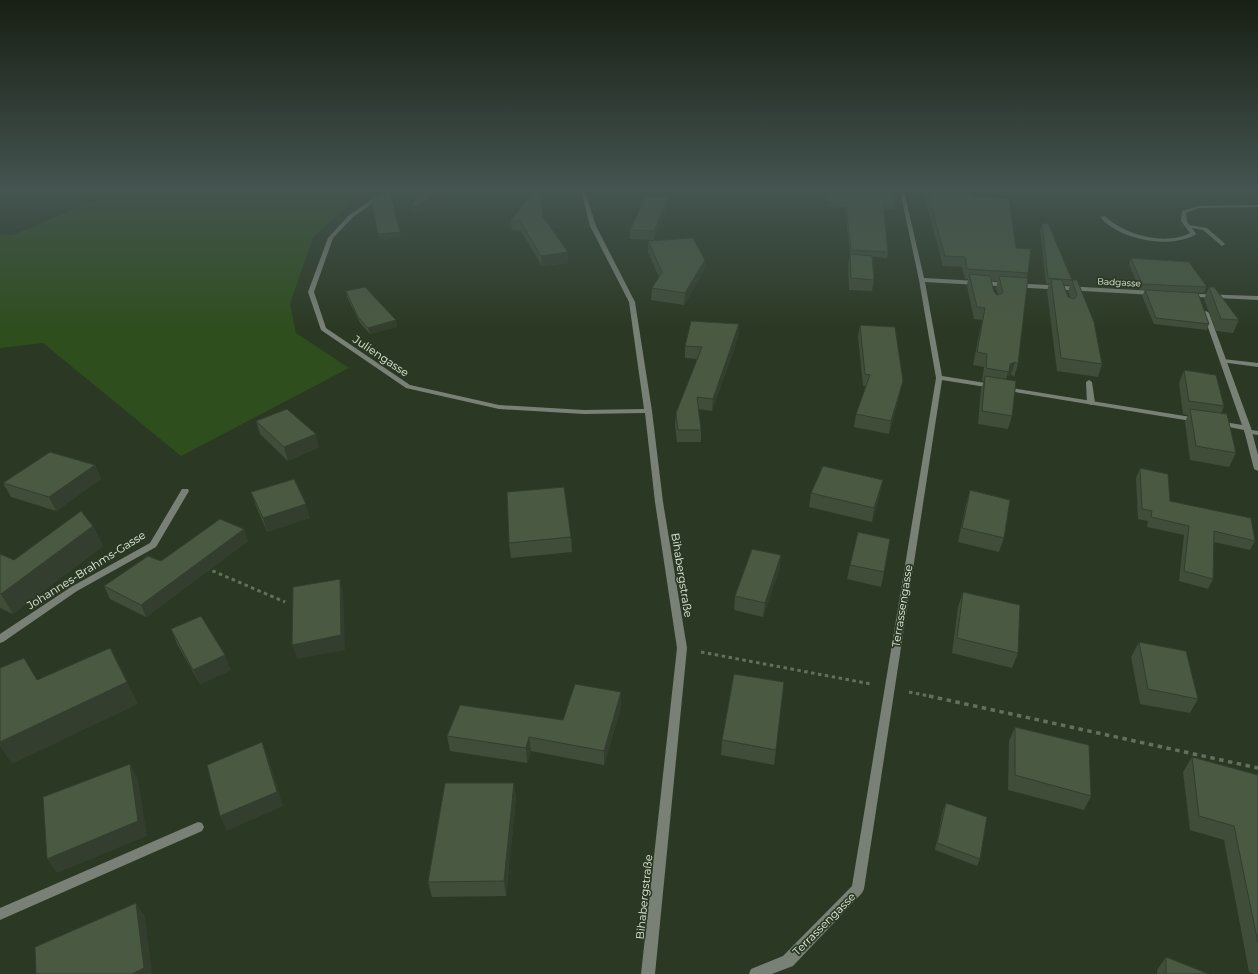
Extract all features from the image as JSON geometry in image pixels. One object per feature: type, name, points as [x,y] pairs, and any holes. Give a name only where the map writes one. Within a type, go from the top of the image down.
[{"type":"street","name":"Juliengasse","points":[[331,236],[311,292],[323,329],[408,387],[499,407],[584,412],[648,411]]},
{"type":"street","name":"Bihabergstraße","points":[[598,236],[632,302],[648,411],[659,502],[682,648],[648,974]]},
{"type":"street","name":"Terrassengasse","points":[[756,974],[788,961],[858,889],[939,378],[922,280],[912,236]]},
{"type":"street","points":[[1145,236],[1155,239],[1175,240],[1190,236]]},
{"type":"street","points":[[1213,236],[1222,244]]},
{"type":"street","name":"Badgasse","points":[[922,280],[991,287],[1062,288],[1161,294]]},
{"type":"street","points":[[1062,288],[1064,295]]},
{"type":"street","points":[[1191,295],[1258,298]]},
{"type":"street","points":[[1199,296],[1248,430],[1258,469]]},
{"type":"street","points":[[1223,361],[1258,365]]},
{"type":"street","points":[[939,378],[1010,386],[1090,403],[1258,433]]},
{"type":"street","points":[[1089,382],[1090,403]]},
{"type":"street","name":"Johannes-Brahms-Gasse","points":[[0,639],[74,589],[153,545],[185,491]]},
{"type":"street","points":[[0,914],[198,827]]},
{"type":"path","points":[[204,568],[284,602]]},
{"type":"path","points":[[725,656],[858,682]]},
{"type":"path","points":[[923,695],[1258,768]]},
{"type":"green space","points":[[0,236],[314,236],[290,304],[296,333],[349,368],[181,456],[43,343],[0,348]]},
{"type":"building","points":[[529,236],[557,236],[568,252],[541,256]]},
{"type":"building","points":[[850,236],[886,236],[888,252],[851,250]]},
{"type":"building","points":[[940,236],[1014,236],[1016,248],[1031,249],[1028,273],[967,269],[965,257],[945,256]]},
{"type":"building","points":[[1043,236],[1054,236],[1072,280],[1048,278]]},
{"type":"building","points":[[693,238],[705,260],[685,293],[652,288],[662,272],[648,241]]},
{"type":"building","points":[[850,254],[872,256],[874,280],[851,278]]},
{"type":"building","points":[[1131,258],[1189,262],[1207,287],[1142,284]]},
{"type":"building","points":[[969,274],[990,276],[994,292],[997,295],[1003,293],[999,276],[1028,278],[1018,364],[1015,362],[1010,364],[1009,372],[986,368],[987,354],[977,352],[985,308],[977,307]]},
{"type":"building","points":[[1051,279],[1062,280],[1068,297],[1074,299],[1077,296],[1072,280],[1077,280],[1094,322],[1102,364],[1061,358]]},
{"type":"building","points":[[365,287],[396,320],[368,328],[358,317],[346,291]]},
{"type":"building","points":[[1209,287],[1214,287],[1239,320],[1221,319]]},
{"type":"building","points":[[1145,290],[1198,293],[1209,324],[1156,318]]},
{"type":"building","points":[[691,321],[739,324],[713,399],[697,397],[701,430],[678,430],[676,413],[702,347],[685,346]]},
{"type":"building","points":[[860,325],[895,327],[903,381],[891,421],[856,414],[870,375],[865,374]]},
{"type":"building","points":[[1184,370],[1216,375],[1224,406],[1189,401]]},
{"type":"building","points":[[985,376],[1016,381],[1012,416],[982,411]]},
{"type":"building","points":[[287,409],[316,434],[284,447],[256,421]]},
{"type":"building","points":[[1190,409],[1227,414],[1236,453],[1196,446]]},
{"type":"building","points":[[50,452],[95,465],[49,497],[3,483]]},
{"type":"building","points":[[823,466],[883,480],[874,508],[811,493]]},
{"type":"building","points":[[1140,468],[1168,474],[1170,501],[1251,518],[1255,541],[1214,531],[1213,579],[1184,571],[1189,526],[1151,517],[1152,511],[1142,509]]},
{"type":"building","points":[[294,479],[306,504],[263,518],[251,492]]},
{"type":"building","points":[[564,487],[571,537],[509,543],[507,492]]},
{"type":"building","points":[[970,490],[1010,500],[1004,538],[962,528]]},
{"type":"building","points":[[81,511],[93,526],[1,594],[0,554],[14,560]]},
{"type":"building","points":[[220,519],[244,529],[141,605],[104,586],[148,556],[161,561]]},
{"type":"building","points":[[858,532],[890,539],[884,572],[850,565]]},
{"type":"building","points":[[752,549],[781,555],[765,603],[735,596]]},
{"type":"building","points":[[340,579],[341,635],[292,645],[293,587]]},
{"type":"building","points":[[963,592],[1020,605],[1018,653],[957,638]]},
{"type":"building","points":[[201,616],[225,655],[193,670],[171,629]]},
{"type":"building","points":[[1139,642],[1186,651],[1198,699],[1148,689]]},
{"type":"building","points":[[110,648],[127,682],[0,742],[0,668],[24,658],[37,680]]},
{"type":"building","points":[[734,674],[784,682],[776,750],[722,740]]},
{"type":"building","points":[[575,684],[621,692],[604,751],[529,737],[526,748],[447,736],[460,705],[563,720]]},
{"type":"building","points":[[1015,727],[1089,745],[1091,796],[1015,775]]},
{"type":"building","points":[[262,742],[277,792],[220,816],[207,765]]},
{"type":"building","points":[[1192,757],[1258,775],[1258,943],[1234,826],[1199,816]]},
{"type":"building","points":[[130,764],[138,821],[47,859],[43,797]]},
{"type":"building","points":[[445,783],[514,783],[504,881],[428,882]]},
{"type":"building","points":[[946,803],[987,817],[980,859],[937,843]]},
{"type":"building","points":[[136,903],[144,968],[132,974],[36,974],[35,947]]},
{"type":"building","points":[[1166,957],[1209,974],[1166,974]]}]
